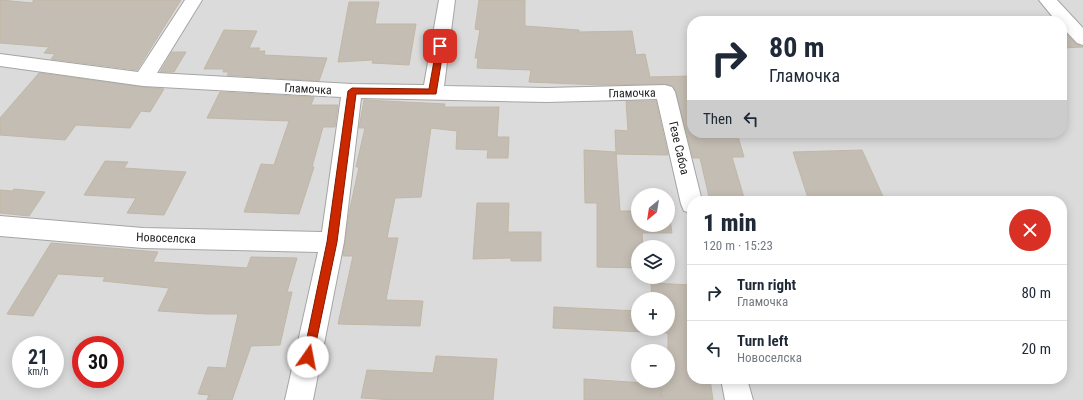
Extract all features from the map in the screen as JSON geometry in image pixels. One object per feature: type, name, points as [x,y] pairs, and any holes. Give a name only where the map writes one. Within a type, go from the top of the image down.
[{"type":"street","points":[[143,79],[194,0]]},
{"type":"street","points":[[433,92],[447,0]]},
{"type":"street","points":[[1047,0],[1062,16]]},
{"type":"street","points":[[1067,22],[1083,39]]},
{"type":"street","name":"Гламочка","points":[[0,60],[143,79],[352,91],[547,95],[665,92]]},
{"type":"street","points":[[299,400],[332,242],[352,91]]},
{"type":"street","name":"Гезе Сабоа","points":[[665,92],[690,196]]},
{"type":"street","name":"Новоселска","points":[[0,226],[143,238],[332,242]]},
{"type":"street","points":[[735,384],[739,400]]},
{"type":"shaded area","points":[[0,0],[1083,0],[1083,400],[0,400]]},
{"type":"building","points":[[0,0],[33,3],[33,0],[181,0],[137,70],[51,59],[55,54],[44,53],[49,47],[0,43]]},
{"type":"building","points":[[479,0],[525,0],[525,26],[579,30],[579,32],[632,31],[636,55],[645,54],[650,77],[687,76],[687,135],[676,92],[672,86],[665,84],[599,85],[529,82],[531,70],[477,68],[478,58],[475,58],[480,30],[475,29]]},
{"type":"building","points":[[349,2],[379,2],[375,24],[416,24],[409,65],[372,63],[373,60],[338,62]]},
{"type":"building","points":[[224,30],[257,31],[249,48],[260,48],[258,51],[265,51],[264,55],[327,58],[319,81],[227,75],[229,72],[223,72],[224,69],[204,69]]},
{"type":"building","points":[[1067,34],[1076,44],[1083,47],[1067,48]]},
{"type":"building","points":[[172,52],[186,52],[174,72],[160,72]]},
{"type":"building","points":[[39,73],[164,89],[150,112],[141,111],[130,128],[76,125],[65,140],[0,135],[0,118]]},
{"type":"building","points":[[220,92],[314,97],[311,105],[338,105],[335,127],[323,127],[312,167],[314,167],[299,214],[244,212],[261,164],[274,165],[289,121],[207,118]]},
{"type":"building","points":[[364,100],[445,104],[444,107],[499,107],[497,137],[509,137],[508,158],[487,158],[488,150],[456,149],[457,131],[431,128],[421,197],[395,198],[387,238],[398,238],[386,300],[423,301],[420,326],[338,324],[353,256],[343,256],[349,213],[359,167],[356,167],[365,128],[359,128]]},
{"type":"building","points":[[626,101],[656,101],[668,155],[616,154],[615,130],[628,131]]},
{"type":"building","points":[[688,138],[738,138],[744,157],[732,157],[744,196],[709,196],[700,158],[693,158]]},
{"type":"building","points":[[584,150],[616,152],[620,211],[631,211],[631,232],[672,233],[642,233],[642,240],[631,240],[631,268],[597,267],[597,203],[585,203]]},
{"type":"building","points":[[862,150],[883,196],[807,196],[793,152]]},
{"type":"building","points":[[105,161],[128,162],[124,168],[186,172],[164,215],[127,213],[136,198],[84,195]]},
{"type":"building","points":[[14,189],[45,192],[29,216],[0,213],[0,190],[12,191]]},
{"type":"building","points":[[477,203],[509,203],[508,232],[541,232],[541,261],[511,261],[511,258],[473,259]]},
{"type":"building","points":[[51,243],[158,252],[153,262],[247,268],[251,257],[297,258],[287,292],[292,292],[280,345],[251,346],[232,400],[207,400],[209,395],[198,394],[208,367],[226,368],[238,314],[158,311],[169,288],[103,281],[105,277],[58,274],[33,316],[7,314]]},
{"type":"building","points":[[651,284],[687,285],[687,384],[711,384],[713,400],[662,400],[661,388],[675,388],[675,344],[668,344],[668,336],[675,336],[675,292],[652,292]]},
{"type":"building","points":[[554,307],[631,311],[631,331],[553,328]]},
{"type":"building","points":[[436,356],[497,359],[493,400],[395,400],[361,398],[367,370],[433,373]]},
{"type":"building","points":[[584,379],[631,382],[631,388],[661,388],[661,400],[584,400]]},
{"type":"route","points":[[308,357],[332,242],[352,91],[433,92],[440,46]]}]
